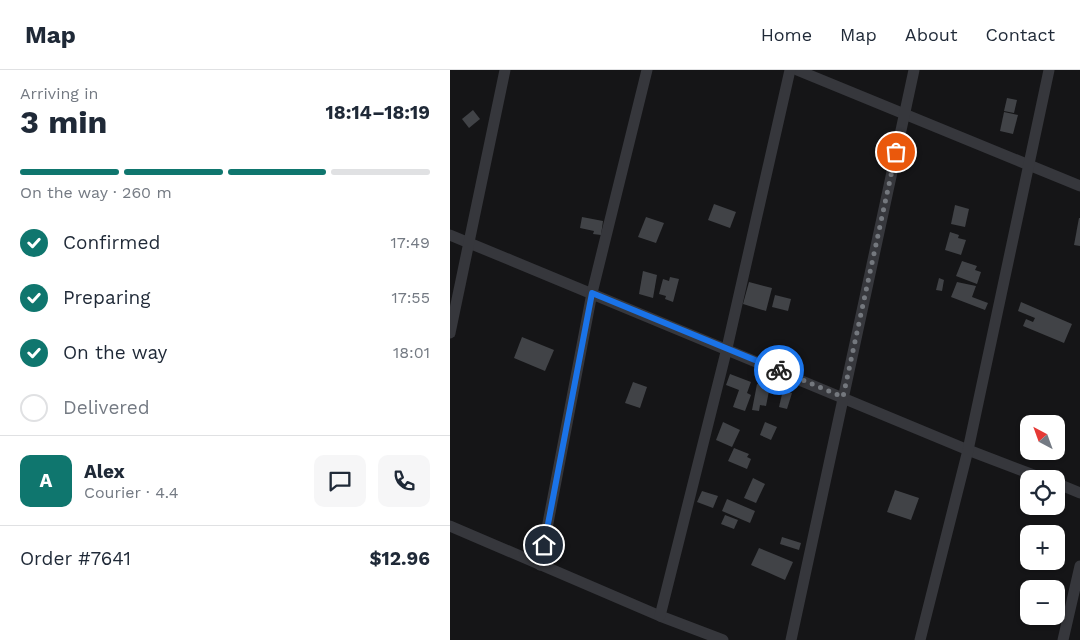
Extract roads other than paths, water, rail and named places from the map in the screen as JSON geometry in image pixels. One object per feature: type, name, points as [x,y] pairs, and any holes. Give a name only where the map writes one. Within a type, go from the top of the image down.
[{"type":"street","points":[[450,333],[505,70]]},
{"type":"street","points":[[540,565],[592,293],[647,70]]},
{"type":"street","points":[[660,616],[727,348],[790,70]]},
{"type":"street","points":[[797,70],[1080,186]]},
{"type":"street","points":[[791,640],[914,70]]},
{"type":"street","points":[[920,640],[968,450],[1049,70]]},
{"type":"street","points":[[450,235],[1020,470]]},
{"type":"street","points":[[1065,486],[1080,492]]},
{"type":"street","points":[[450,526],[709,638],[723,640]]},
{"type":"street","points":[[1063,640],[1080,566]]}]
